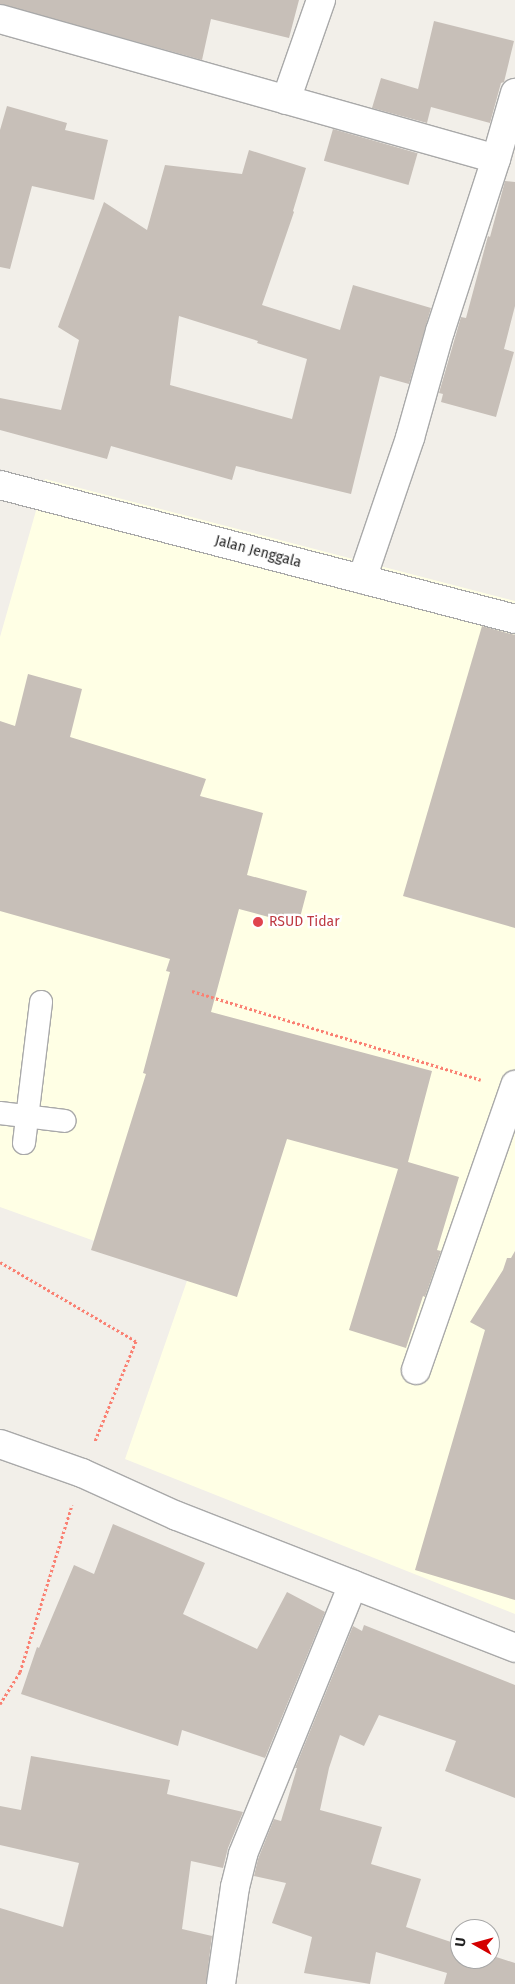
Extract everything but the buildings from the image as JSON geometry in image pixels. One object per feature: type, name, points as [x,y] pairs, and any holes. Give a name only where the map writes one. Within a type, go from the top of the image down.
[{"type":"street","points":[[286,100],[321,0]]},
{"type":"street","points":[[0,18],[496,159]]},
{"type":"street","points":[[362,579],[410,438],[440,331],[496,159],[515,93]]},
{"type":"street","name":"Jalan Jenggala","points":[[0,485],[515,619]]},
{"type":"street","points":[[416,1370],[514,1087]]},
{"type":"street","points":[[0,1444],[82,1473],[176,1516],[515,1648]]},
{"type":"street","points":[[221,1984],[235,1887],[243,1854],[353,1584]]},
{"type":"lane","points":[[24,1144],[41,1002]]},
{"type":"lane","points":[[0,1113],[65,1121]]},
{"type":"path","points":[[192,991],[514,1087]]},
{"type":"path","points":[[0,1262],[136,1341],[82,1473],[20,1672],[0,1704]]},
{"type":"shaded area","name":"RSUD Tidar","points":[[45,479],[515,601],[515,1614],[125,1459],[189,1275],[0,1207],[0,637]]},
{"type":"place","name":"RSUD Tidar","points":[[258,922]]}]
